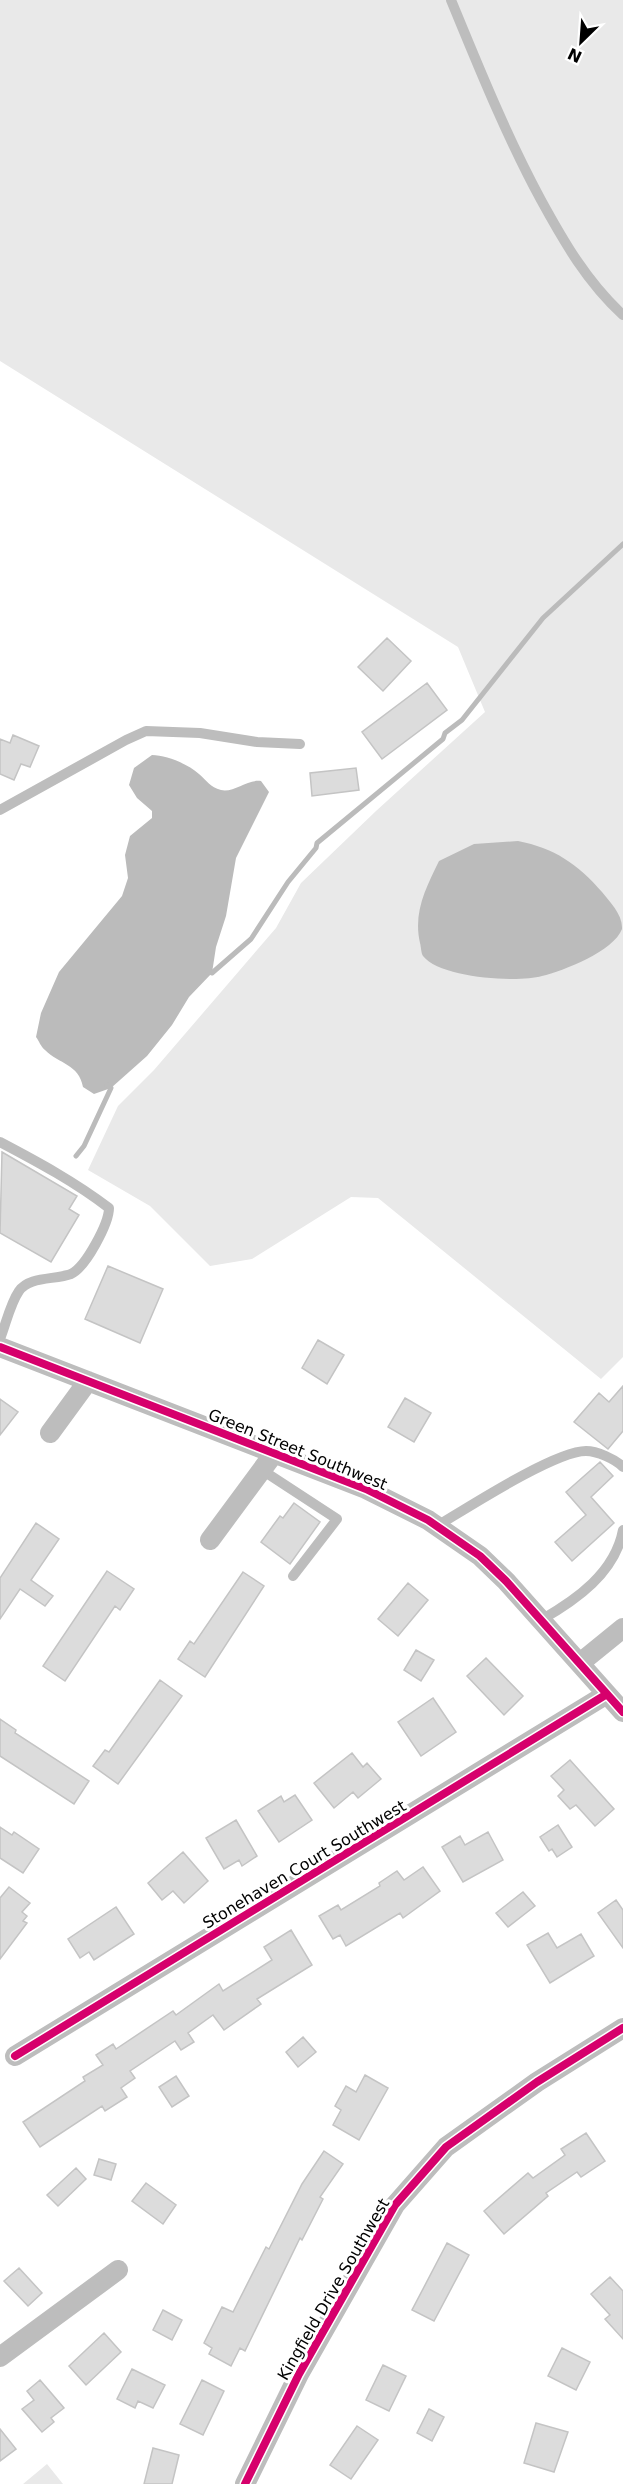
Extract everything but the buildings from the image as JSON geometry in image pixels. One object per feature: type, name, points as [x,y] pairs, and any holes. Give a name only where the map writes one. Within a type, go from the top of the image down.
[{"type":"street","name":"Green Street Southwest","points":[[0,1347],[366,1489],[437,1526],[480,1556],[623,1712]]},
{"type":"street","points":[[50,1433],[88,1381]]},
{"type":"street","points":[[210,1540],[275,1452]]},
{"type":"street","points":[[580,1663],[623,1628]]},
{"type":"street","name":"Stonehaven Court Southwest","points":[[15,2056],[607,1694]]},
{"type":"street","name":"Kingfield Drive Southwest","points":[[245,2484],[299,2374],[395,2205],[446,2147],[537,2082],[623,2028]]},
{"type":"street","points":[[0,2357],[118,2270]]},
{"type":"lane","points":[[451,0],[512,145],[566,246],[602,296],[623,315]]},
{"type":"lane","points":[[0,810],[146,731],[200,733],[257,742],[300,744]]},
{"type":"lane","points":[[0,1142],[44,1165],[95,1198],[109,1208],[109,1219],[81,1265],[72,1273],[27,1284],[19,1292],[0,1339]]},
{"type":"lane","points":[[437,1526],[558,1458],[586,1451],[614,1460],[623,1467]]},
{"type":"lane","points":[[262,1470],[337,1519],[293,1576]]},
{"type":"lane","points":[[541,1620],[577,1599],[600,1574],[613,1554],[623,1530]]},
{"type":"shaded area","points":[[0,0],[623,0],[623,1357],[601,1379],[378,1198],[351,1197],[252,1259],[210,1266],[150,1206],[88,1170],[118,1106],[154,1070],[276,928],[301,883],[485,712],[458,647],[0,361]]},
{"type":"shaded area","points":[[152,755],[170,758],[183,764],[217,789],[231,790],[251,782],[261,781],[269,792],[236,858],[226,916],[216,947],[212,973],[189,997],[172,1025],[147,1056],[111,1088],[94,1094],[83,1087],[81,1079],[73,1069],[50,1055],[36,1037],[41,1013],[59,972],[122,896],[128,878],[125,855],[130,836],[152,818],[152,811],[137,798],[129,785],[134,768]]},
{"type":"shaded area","points":[[518,841],[554,853],[584,873],[618,914],[622,929],[617,937],[587,959],[542,976],[530,978],[479,977],[445,969],[432,963],[422,955],[418,921],[422,900],[439,861],[474,844]]},
{"type":"shaded area","points":[[47,2464],[63,2484],[23,2484]]},
{"type":"waterway","points":[[208,971],[212,973],[251,939],[288,882],[316,848],[317,843],[443,739],[445,733],[462,720],[543,618],[623,544]]},
{"type":"waterway","points":[[76,1156],[84,1146],[111,1088],[107,1085]]},
{"type":"cycle path","points":[[0,1347],[366,1489],[428,1520],[480,1556],[506,1581],[623,1712]]},
{"type":"cycle path","points":[[15,2056],[607,1694]]},
{"type":"cycle path","points":[[245,2484],[299,2374],[395,2205],[446,2147],[537,2082],[623,2028]]}]
